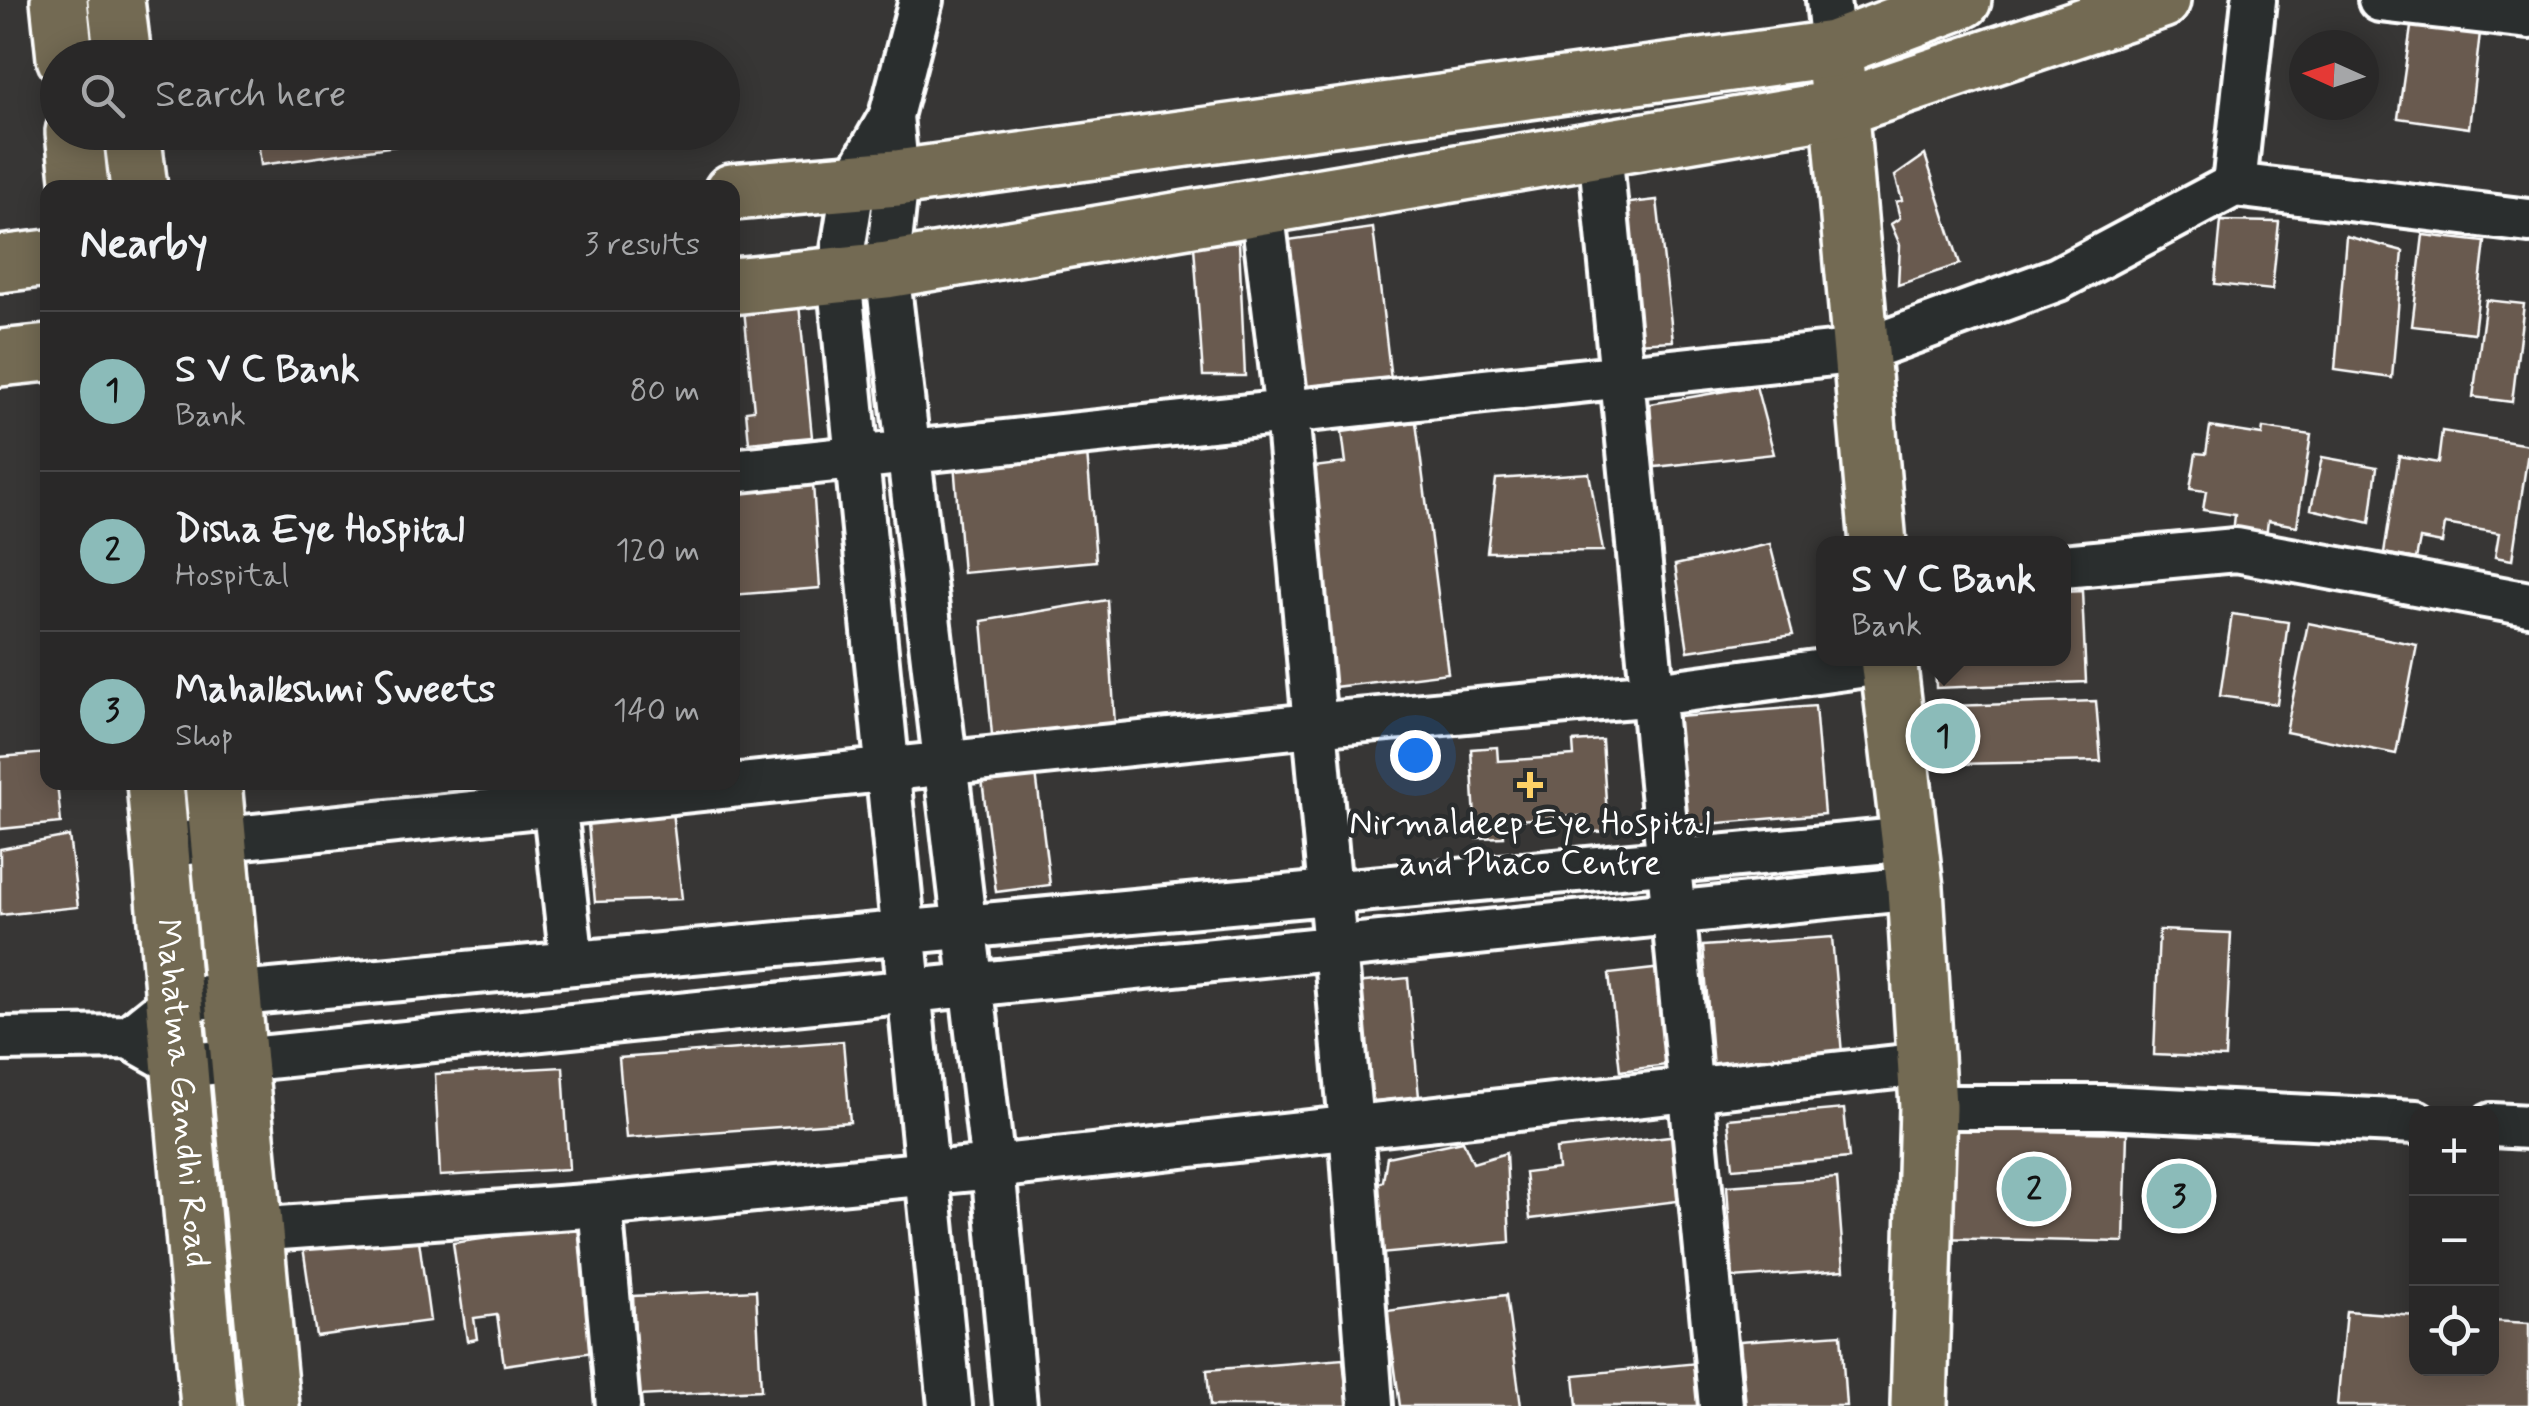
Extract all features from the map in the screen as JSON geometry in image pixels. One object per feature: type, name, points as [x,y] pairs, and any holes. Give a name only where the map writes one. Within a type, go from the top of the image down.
[{"type":"main road","points":[[59,0],[64,40]]},
{"type":"main road","points":[[116,0],[121,40]]},
{"type":"main road","points":[[740,191],[875,179],[1963,0]]},
{"type":"main road","points":[[740,285],[863,273],[1840,108],[2162,0]]},
{"type":"main road","points":[[1831,24],[1877,536]]},
{"type":"main road","points":[[76,150],[79,180]]},
{"type":"main road","points":[[134,150],[138,180]]},
{"type":"main road","points":[[0,264],[40,259]]},
{"type":"main road","points":[[0,358],[40,355]]},
{"type":"main road","points":[[1890,666],[1912,864],[1926,1085],[1918,1406]]},
{"type":"main road","name":"Mahatma Gandhi Road","points":[[156,790],[210,1406]]},
{"type":"main road","points":[[214,790],[271,1406]]},
{"type":"street","points":[[921,0],[875,179],[863,273],[856,459],[950,1406]]},
{"type":"street","points":[[2234,185],[2254,0]]},
{"type":"street","points":[[2380,0],[2529,17]]},
{"type":"street","points":[[1600,149],[1618,375],[1656,694],[1672,913],[1721,1406]]},
{"type":"street","points":[[740,471],[1861,351],[2058,279],[2234,185],[2529,222]]},
{"type":"street","points":[[1262,207],[1286,413],[1331,948],[1351,1126],[1371,1406]]},
{"type":"street","points":[[863,273],[908,453],[993,1167],[1015,1406]]},
{"type":"street","points":[[2071,565],[2236,550],[2529,604]]},
{"type":"street","points":[[740,780],[1656,694],[1848,666]]},
{"type":"street","points":[[162,846],[606,790]]},
{"type":"street","points":[[553,794],[572,962]]},
{"type":"street","points":[[129,1036],[175,1000],[230,994],[1668,862],[1912,864]]},
{"type":"street","points":[[0,1039],[129,1036],[181,1066],[1672,913],[1912,864]]},
{"type":"street","points":[[252,1230],[600,1204],[993,1167],[1689,1091],[1926,1085],[2105,1106],[2409,1122]]},
{"type":"street","points":[[2499,1126],[2529,1127]]},
{"type":"street","points":[[600,1204],[618,1406]]},
{"type":"building","points":[[2412,20],[2480,33],[2469,128],[2398,118]]},
{"type":"building","points":[[259,150],[368,150],[261,165]]},
{"type":"building","points":[[1925,155],[1960,264],[1898,285],[1900,245],[1891,224],[1900,218],[1896,202],[1902,200],[1895,176]]},
{"type":"building","points":[[1657,200],[1673,341],[1635,343],[1621,204]]},
{"type":"building","points":[[2221,221],[2279,222],[2272,290],[2215,284]]},
{"type":"building","points":[[1373,228],[1392,388],[1302,394],[1288,240]]},
{"type":"building","points":[[2423,235],[2485,242],[2474,333],[2412,326]]},
{"type":"building","points":[[2346,236],[2403,251],[2392,378],[2335,370]]},
{"type":"building","points":[[1239,242],[1245,376],[1203,376],[1194,246]]},
{"type":"building","points":[[2486,300],[2524,304],[2512,402],[2473,397]]},
{"type":"building","points":[[799,304],[812,437],[749,443],[746,411],[754,410],[744,309]]},
{"type":"building","points":[[1756,386],[1774,454],[1655,467],[1650,404]]},
{"type":"building","points":[[1416,422],[1448,673],[1326,688],[1298,469],[1346,463],[1342,432]]},
{"type":"building","points":[[2210,427],[2262,435],[2263,428],[2311,435],[2297,526],[2268,521],[2266,537],[2233,533],[2235,515],[2203,510],[2206,491],[2190,489],[2196,453],[2206,454]]},
{"type":"building","points":[[2442,431],[2529,445],[2512,560],[2495,557],[2499,533],[2445,524],[2442,543],[2420,539],[2416,559],[2384,553],[2399,456],[2438,463]]},
{"type":"building","points":[[1087,452],[1096,561],[963,573],[954,463]]},
{"type":"building","points":[[2322,457],[2377,467],[2370,523],[2311,509]]},
{"type":"building","points":[[1589,473],[1603,551],[1487,552],[1496,479]]},
{"type":"building","points":[[813,484],[820,588],[740,594],[740,489]]},
{"type":"building","points":[[1770,544],[1793,635],[1688,651],[1675,565]]},
{"type":"building","points":[[2082,591],[2086,682],[1936,688],[1935,666],[2071,666],[2071,592]]},
{"type":"building","points":[[1107,600],[1115,725],[992,735],[982,621]]},
{"type":"building","points":[[2232,614],[2288,622],[2277,704],[2220,696]]},
{"type":"building","points":[[2308,623],[2417,645],[2396,754],[2286,732]]},
{"type":"building","points":[[2096,701],[2101,761],[1954,764],[1953,706]]},
{"type":"building","points":[[1815,706],[1824,814],[1686,826],[1678,717]]},
{"type":"building","points":[[1602,740],[1608,831],[1581,833],[1580,816],[1503,821],[1504,837],[1476,838],[1471,749],[1497,747],[1498,761],[1574,756],[1573,742]]},
{"type":"building","points":[[40,754],[40,790],[58,790],[61,823],[0,829],[0,757]]},
{"type":"building","points":[[1036,773],[1050,885],[996,892],[982,780]]},
{"type":"building","points":[[672,811],[682,899],[595,902],[588,823]]},
{"type":"building","points":[[69,836],[78,907],[0,915],[0,849]]},
{"type":"building","points":[[2159,930],[2231,933],[2225,1058],[2154,1055]]},
{"type":"building","points":[[1832,937],[1842,1054],[1713,1068],[1703,946]]},
{"type":"building","points":[[1663,968],[1674,1064],[1620,1071],[1609,974]]},
{"type":"building","points":[[1408,978],[1419,1097],[1366,1102],[1355,983]]},
{"type":"building","points":[[843,1041],[850,1122],[626,1138],[619,1058]]},
{"type":"building","points":[[563,1067],[569,1169],[440,1176],[435,1074]]},
{"type":"building","points":[[1844,1109],[1849,1158],[1733,1168],[1728,1119]]},
{"type":"building","points":[[1937,1129],[2127,1133],[2124,1242],[1935,1238]]},
{"type":"building","points":[[1679,1135],[1686,1200],[1530,1219],[1525,1173],[1558,1169],[1556,1149]]},
{"type":"building","points":[[1463,1141],[1473,1163],[1506,1153],[1510,1242],[1380,1254],[1374,1187],[1383,1181],[1387,1157]]},
{"type":"building","points":[[1837,1178],[1844,1270],[1733,1278],[1727,1186]]},
{"type":"building","points":[[582,1225],[600,1351],[504,1365],[497,1315],[474,1318],[477,1339],[467,1341],[453,1243]]},
{"type":"building","points":[[418,1233],[430,1321],[316,1336],[302,1240]]},
{"type":"building","points":[[756,1290],[761,1390],[638,1396],[633,1296]]},
{"type":"building","points":[[1506,1295],[1521,1406],[1400,1406],[1387,1311]]},
{"type":"building","points":[[2346,1311],[2409,1316],[2409,1376],[2499,1376],[2499,1321],[2529,1323],[2529,1406],[2337,1406]]},
{"type":"building","points":[[1841,1334],[1846,1406],[1746,1406],[1740,1341]]},
{"type":"building","points":[[1343,1359],[1348,1406],[1210,1406],[1207,1370]]},
{"type":"building","points":[[1697,1363],[1701,1406],[1577,1406],[1574,1375]]},
{"type":"place","name":"S V C Bank","points":[[1943,736]]},
{"type":"place","name":"Nirmaldeep Eye Hospital and Phaco Centre","points":[[1530,785]]},
{"type":"place","name":"Disha Eye Hospital","points":[[2034,1189]]},
{"type":"place","name":"Mahalkshmi Sweets","points":[[2179,1196]]}]
